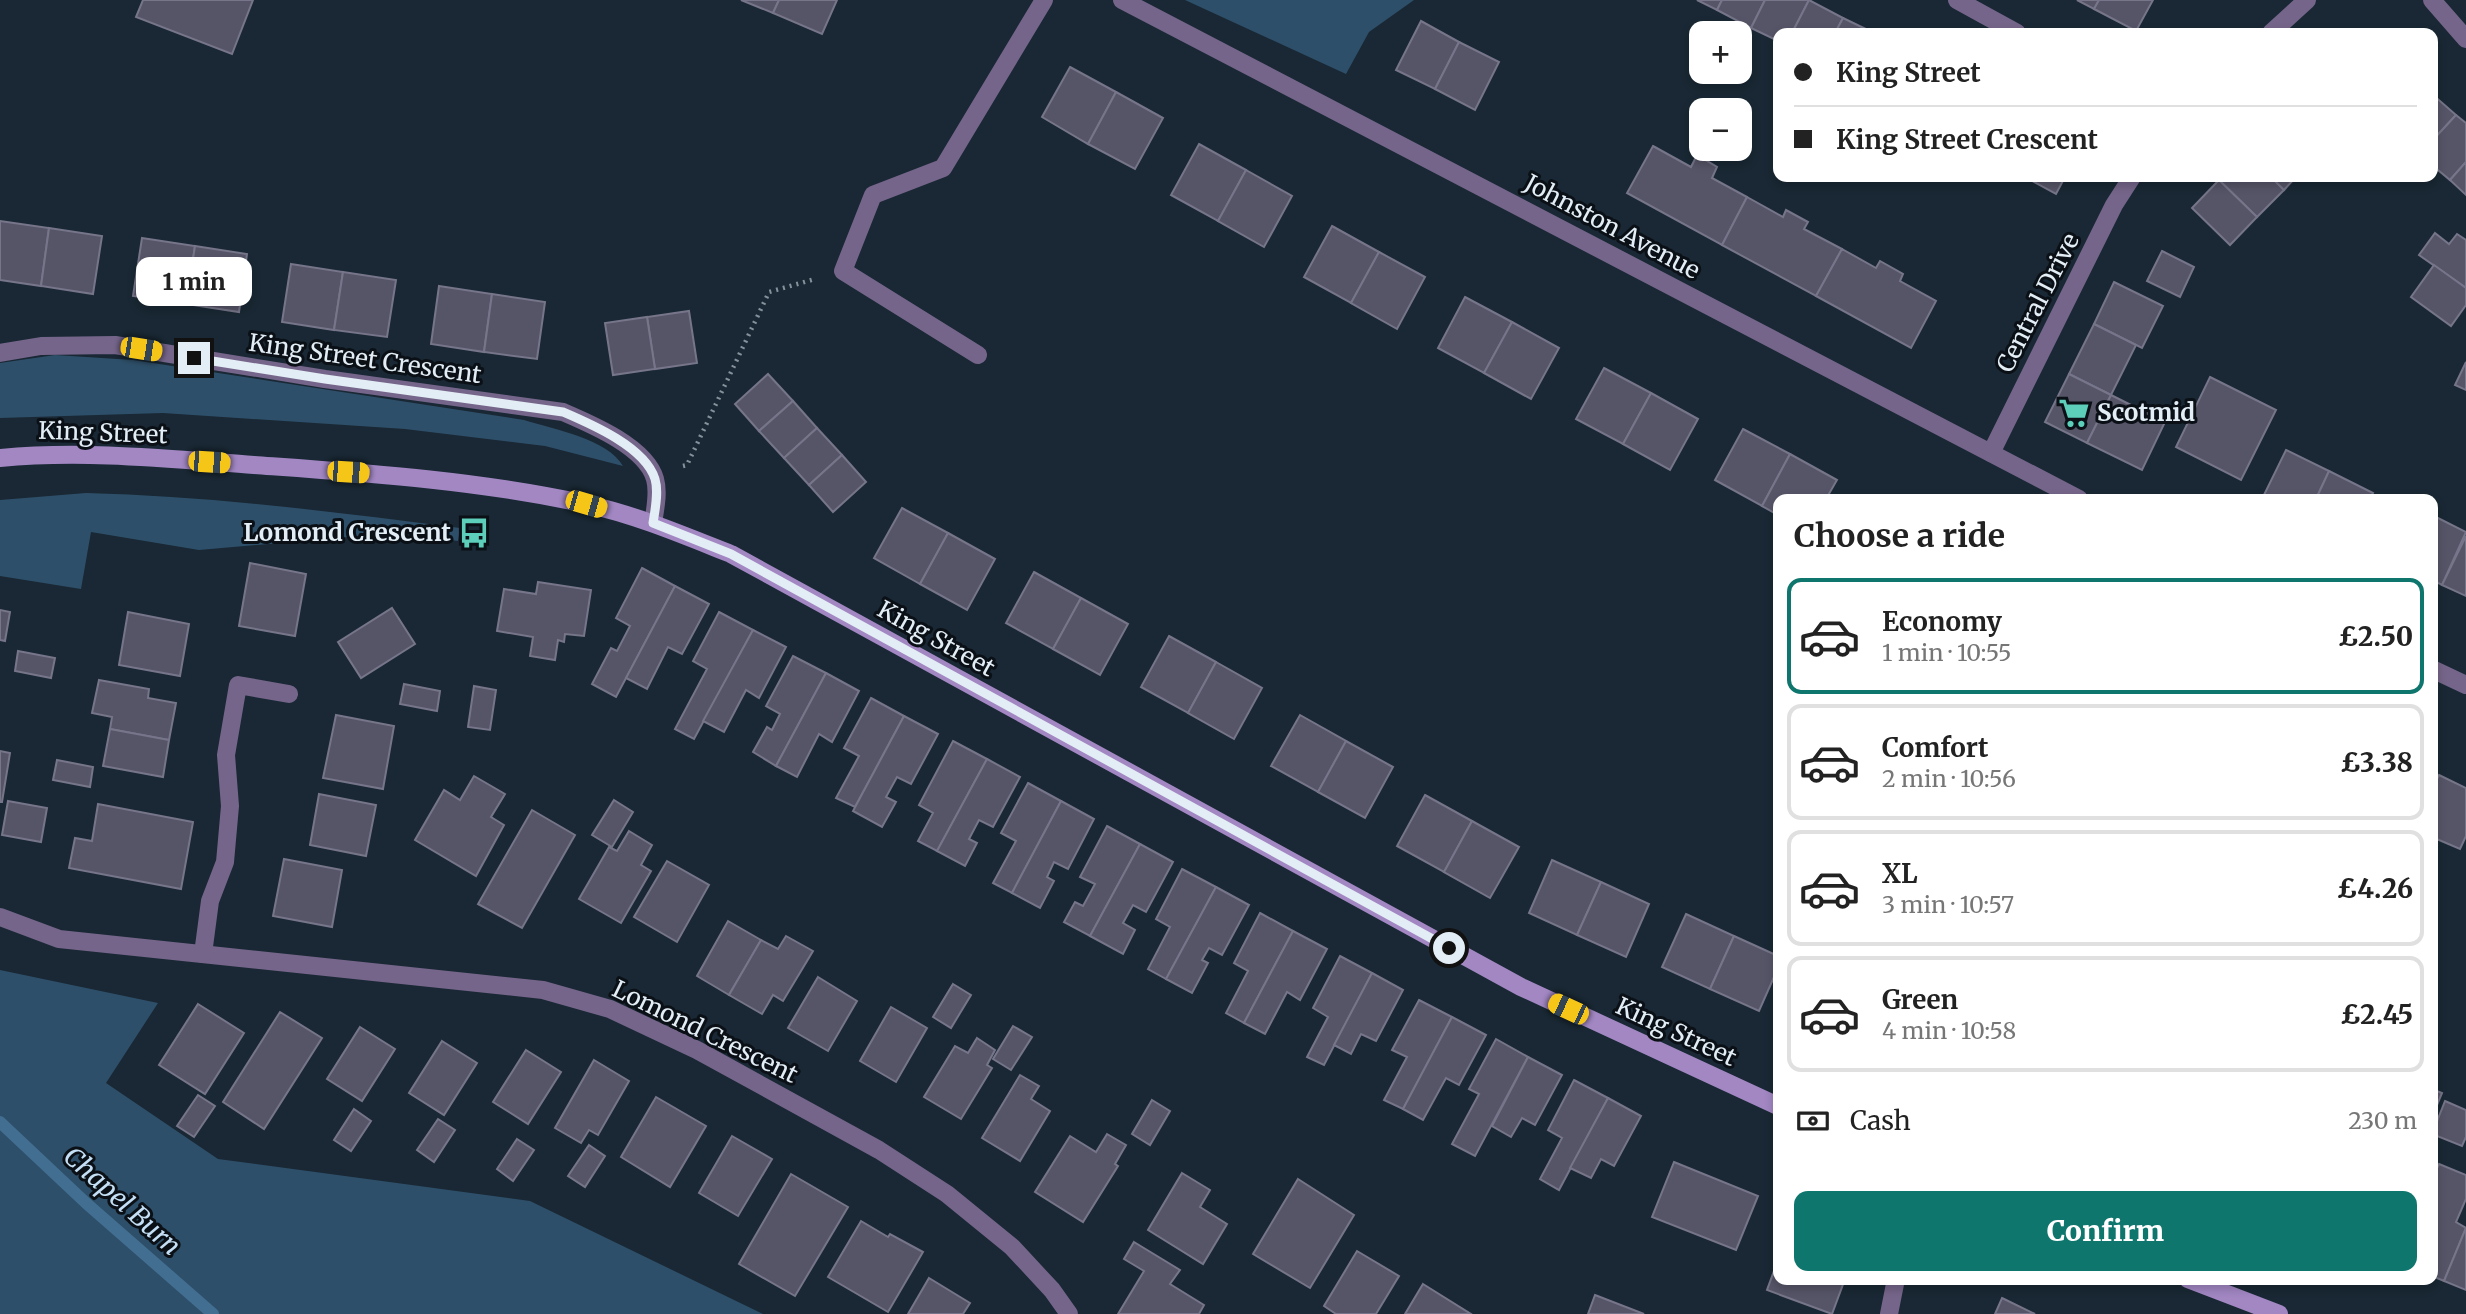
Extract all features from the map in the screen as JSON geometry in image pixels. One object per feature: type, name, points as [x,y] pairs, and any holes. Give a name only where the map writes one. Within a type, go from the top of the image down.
[{"type":"main road","name":"King Street","points":[[0,458],[27,455],[102,455],[431,478],[586,504],[653,523],[731,554],[1521,987],[1773,1104]]},
{"type":"main road","points":[[2204,1285],[2279,1314]]},
{"type":"street","points":[[978,355],[843,271],[873,195],[943,168],[1044,0]]},
{"type":"street","name":"Johnston Avenue","points":[[1122,0],[1991,453],[2052,493]]},
{"type":"street","points":[[1957,0],[2008,28]]},
{"type":"street","points":[[2276,28],[2307,0]]},
{"type":"street","points":[[2432,0],[2466,39]]},
{"type":"street","name":"Central Drive","points":[[1991,453],[2114,205],[2129,182]]},
{"type":"street","name":"King Street Crescent","points":[[0,353],[41,346],[115,345],[325,379],[563,412],[598,426],[635,451],[655,477]]},
{"type":"street","points":[[653,523],[657,492],[655,477]]},
{"type":"street","points":[[2438,672],[2466,685]]},
{"type":"street","points":[[203,954],[211,901],[225,862],[230,806],[226,755],[238,685],[289,694]]},
{"type":"street","name":"Lomond Crescent","points":[[0,918],[59,939],[543,990],[610,1009],[698,1050],[855,1136],[947,1194],[1012,1247],[1052,1290],[1069,1314]]},
{"type":"street","points":[[1889,1314],[1895,1285]]},
{"type":"path","points":[[655,477],[687,464],[769,292],[843,271]]},
{"type":"shaded area","points":[[1185,0],[1414,0],[1369,32],[1346,74]]},
{"type":"shaded area","points":[[55,355],[133,360],[524,420],[593,442],[616,457],[623,466],[545,446],[405,429],[163,413],[0,418],[0,363]]},
{"type":"shaded area","points":[[86,493],[226,501],[460,528],[458,541],[395,533],[199,550],[91,532],[81,589],[0,576],[0,500]]},
{"type":"shaded area","points":[[0,970],[158,1003],[106,1083],[218,1159],[530,1201],[763,1314],[0,1314]]},
{"type":"building","points":[[143,0],[253,0],[232,54],[136,17]]},
{"type":"building","points":[[741,0],[779,0],[773,13]]},
{"type":"building","points":[[779,0],[837,0],[822,34],[773,13]]},
{"type":"building","points":[[1697,0],[1722,0],[1717,10]]},
{"type":"building","points":[[1722,0],[1765,0],[1752,26],[1752,21],[1738,21],[1717,10]]},
{"type":"building","points":[[1765,0],[1809,0],[1795,28],[1773,28],[1773,39],[1752,28]]},
{"type":"building","points":[[1809,0],[1843,18],[1838,28],[1795,28]]},
{"type":"building","points":[[2077,0],[2099,0],[2094,9]]},
{"type":"building","points":[[2099,0],[2153,0],[2138,28],[2130,28],[2094,9]]},
{"type":"building","points":[[1843,18],[1864,28],[1838,28]]},
{"type":"building","points":[[1421,21],[1459,42],[1435,89],[1396,70]]},
{"type":"building","points":[[1459,42],[1499,62],[1475,110],[1435,89]]},
{"type":"building","points":[[1070,67],[1116,92],[1088,144],[1042,117]]},
{"type":"building","points":[[1116,92],[1163,118],[1135,169],[1088,144]]},
{"type":"building","points":[[2438,99],[2456,115],[2438,134]]},
{"type":"building","points":[[2456,115],[2466,123],[2466,162],[2450,180],[2438,170],[2438,134]]},
{"type":"building","points":[[1199,144],[1246,170],[1218,221],[1171,195]]},
{"type":"building","points":[[1653,146],[1691,167],[1694,161],[1707,161],[1717,167],[1712,178],[1747,197],[1722,245],[1627,193]]},
{"type":"building","points":[[2466,162],[2466,195],[2450,180]]},
{"type":"building","points":[[1246,170],[1292,196],[1264,247],[1218,221]]},
{"type":"building","points":[[2034,182],[2062,182],[2056,194]]},
{"type":"building","points":[[2217,182],[2221,182],[2257,217],[2230,245],[2192,208]]},
{"type":"building","points":[[2221,182],[2276,182],[2284,190],[2257,217]]},
{"type":"building","points":[[2276,182],[2291,182],[2284,190]]},
{"type":"building","points":[[1747,197],[1783,217],[1786,210],[1808,222],[1804,229],[1842,249],[1816,296],[1722,245]]},
{"type":"building","points":[[0,221],[49,228],[41,286],[0,280]]},
{"type":"building","points":[[1332,226],[1379,252],[1351,303],[1304,277]]},
{"type":"building","points":[[49,228],[102,236],[93,294],[41,286]]},
{"type":"building","points":[[2435,233],[2449,244],[2457,234],[2466,240],[2466,288],[2419,255]]},
{"type":"building","points":[[142,238],[195,246],[186,304],[133,296]]},
{"type":"building","points":[[195,246],[247,254],[239,312],[186,304]]},
{"type":"building","points":[[1842,249],[1876,268],[1880,261],[1903,274],[1900,281],[1936,301],[1911,348],[1816,296]]},
{"type":"building","points":[[2162,251],[2194,267],[2180,297],[2147,281]]},
{"type":"building","points":[[1379,252],[1425,277],[1397,329],[1351,303]]},
{"type":"building","points":[[291,264],[343,272],[334,330],[282,322]]},
{"type":"building","points":[[2434,265],[2466,288],[2466,305],[2451,326],[2411,297]]},
{"type":"building","points":[[343,272],[396,280],[387,337],[334,330]]},
{"type":"building","points":[[2114,282],[2163,306],[2142,348],[2094,324]]},
{"type":"building","points":[[439,286],[492,294],[484,352],[431,344]]},
{"type":"building","points":[[492,294],[545,302],[537,359],[484,352]]},
{"type":"building","points":[[1465,297],[1512,322],[1484,373],[1438,348]]},
{"type":"building","points":[[689,311],[697,363],[655,369],[647,317]]},
{"type":"building","points":[[647,317],[655,369],[613,375],[605,323]]},
{"type":"building","points":[[1512,322],[1559,348],[1531,399],[1484,373]]},
{"type":"building","points":[[2094,324],[2136,345],[2111,395],[2069,374]]},
{"type":"building","points":[[2466,362],[2466,390],[2455,385]]},
{"type":"building","points":[[1604,368],[1651,393],[1623,444],[1576,419]]},
{"type":"building","points":[[768,374],[793,401],[759,431],[735,404]]},
{"type":"building","points":[[2069,374],[2111,395],[2087,443],[2045,422]]},
{"type":"building","points":[[2210,377],[2276,410],[2241,480],[2176,447]]},
{"type":"building","points":[[1651,393],[1698,419],[1670,470],[1623,444]]},
{"type":"building","points":[[2111,395],[2165,422],[2142,470],[2087,443]]},
{"type":"building","points":[[793,401],[817,428],[784,458],[759,431]]},
{"type":"building","points":[[817,428],[842,455],[809,485],[784,458]]},
{"type":"building","points":[[1743,429],[1790,454],[1762,506],[1715,480]]},
{"type":"building","points":[[2286,450],[2329,471],[2318,494],[2264,494]]},
{"type":"building","points":[[1790,454],[1837,480],[1829,494],[1773,494],[1773,512],[1762,506]]},
{"type":"building","points":[[842,455],[866,482],[833,512],[809,485]]},
{"type":"building","points":[[2329,471],[2373,493],[2372,494],[2318,494]]},
{"type":"building","points":[[902,508],[948,533],[920,584],[874,558]]},
{"type":"building","points":[[2438,518],[2466,532],[2442,585],[2438,583]]},
{"type":"building","points":[[948,533],[995,559],[967,610],[920,584]]},
{"type":"building","points":[[2466,536],[2466,596],[2442,585]]},
{"type":"building","points":[[250,563],[306,574],[295,636],[239,626]]},
{"type":"building","points":[[642,568],[675,586],[616,697],[592,684],[611,648],[617,651],[630,626],[616,618]]},
{"type":"building","points":[[1034,572],[1081,598],[1053,649],[1006,623]]},
{"type":"building","points":[[538,582],[591,590],[584,636],[565,634],[564,642],[558,640],[555,660],[530,656],[533,637],[497,631],[504,589],[536,594]]},
{"type":"building","points":[[675,586],[709,604],[682,654],[668,647],[647,689],[626,678]]},
{"type":"building","points":[[1081,598],[1128,624],[1100,675],[1053,649]]},
{"type":"building","points":[[392,608],[415,644],[361,678],[338,642]]},
{"type":"building","points":[[0,610],[10,612],[5,641],[0,640]]},
{"type":"building","points":[[128,612],[189,624],[180,676],[119,665]]},
{"type":"building","points":[[719,612],[753,630],[694,739],[675,729],[707,669],[693,661]]},
{"type":"building","points":[[753,630],[786,647],[759,698],[746,690],[724,732],[703,721]]},
{"type":"building","points":[[1169,636],[1216,662],[1188,713],[1141,687]]},
{"type":"building","points":[[18,651],[55,658],[51,678],[15,671]]},
{"type":"building","points":[[793,656],[826,673],[776,766],[753,752],[767,727],[772,730],[780,714],[766,706]]},
{"type":"building","points":[[1216,662],[1262,688],[1234,739],[1188,713]]},
{"type":"building","points":[[826,673],[859,691],[832,742],[819,734],[797,777],[776,766]]},
{"type":"building","points":[[99,680],[149,689],[148,698],[176,703],[169,740],[110,729],[112,717],[92,713]]},
{"type":"building","points":[[404,684],[440,691],[437,711],[400,704]]},
{"type":"building","points":[[474,686],[496,690],[490,730],[468,727]]},
{"type":"building","points":[[871,698],[904,716],[855,807],[836,798],[859,756],[844,748]]},
{"type":"building","points":[[336,715],[394,726],[383,789],[323,778]]},
{"type":"building","points":[[1300,715],[1346,741],[1318,792],[1271,766]]},
{"type":"building","points":[[904,716],[938,734],[911,784],[897,777],[886,797],[896,802],[882,827],[853,811]]},
{"type":"building","points":[[110,729],[169,740],[163,777],[103,766]]},
{"type":"building","points":[[953,741],[987,759],[937,851],[918,841],[933,813],[919,805]]},
{"type":"building","points":[[1346,741],[1393,767],[1365,818],[1318,792]]},
{"type":"building","points":[[0,751],[10,753],[2,802],[0,802]]},
{"type":"building","points":[[987,759],[1020,777],[993,827],[979,820],[969,839],[977,843],[965,866],[937,851]]},
{"type":"building","points":[[57,760],[93,767],[90,787],[53,780]]},
{"type":"building","points":[[2439,775],[2466,788],[2466,836],[2460,849],[2438,840]]},
{"type":"building","points":[[474,776],[505,794],[491,817],[504,825],[476,876],[415,840],[444,790],[460,800]]},
{"type":"building","points":[[1028,783],[1061,801],[1012,893],[993,883],[1016,841],[1001,833]]},
{"type":"building","points":[[319,794],[376,805],[366,856],[310,845]]},
{"type":"building","points":[[1425,795],[1472,821],[1444,872],[1397,846]]},
{"type":"building","points":[[614,800],[633,812],[612,847],[592,835]]},
{"type":"building","points":[[8,801],[47,808],[41,842],[2,835]]},
{"type":"building","points":[[1061,801],[1094,819],[1068,869],[1054,862],[1047,877],[1054,881],[1040,908],[1012,893]]},
{"type":"building","points":[[98,804],[193,822],[181,889],[69,868],[75,838],[92,841]]},
{"type":"building","points":[[532,810],[575,835],[522,928],[478,904]]},
{"type":"building","points":[[1472,821],[1519,847],[1490,898],[1444,872]]},
{"type":"building","points":[[1107,826],[1140,844],[1090,936],[1064,922],[1075,902],[1083,906],[1095,884],[1080,877]]},
{"type":"building","points":[[629,831],[652,845],[641,865],[651,871],[621,923],[579,899],[609,847],[617,851]]},
{"type":"building","points":[[1140,844],[1173,862],[1146,912],[1133,905],[1123,923],[1135,930],[1123,954],[1090,936]]},
{"type":"building","points":[[284,859],[342,870],[332,927],[273,916]]},
{"type":"building","points":[[1552,860],[1601,882],[1577,935],[1529,913]]},
{"type":"building","points":[[667,861],[709,885],[677,942],[634,917]]},
{"type":"building","points":[[1182,869],[1216,887],[1166,979],[1148,969],[1170,927],[1156,919]]},
{"type":"building","points":[[1601,882],[1649,904],[1626,957],[1577,935]]},
{"type":"building","points":[[1216,887],[1249,905],[1222,955],[1209,948],[1202,960],[1208,963],[1192,993],[1166,979]]},
{"type":"building","points":[[1260,913],[1293,931],[1244,1023],[1226,1013],[1248,971],[1234,963]]},
{"type":"building","points":[[1686,914],[1734,936],[1710,989],[1662,967]]},
{"type":"building","points":[[728,921],[761,940],[729,995],[697,976]]},
{"type":"building","points":[[1293,931],[1327,949],[1300,1000],[1287,992],[1265,1034],[1244,1023]]},
{"type":"building","points":[[786,936],[813,951],[783,1001],[773,995],[762,1014],[729,995],[761,940],[778,949]]},
{"type":"building","points":[[1734,936],[1773,954],[1773,979],[1759,1011],[1710,989]]},
{"type":"building","points":[[1340,956],[1372,973],[1324,1065],[1307,1057],[1328,1017],[1313,1008]]},
{"type":"building","points":[[1372,973],[1403,990],[1376,1041],[1361,1034],[1351,1054],[1334,1045]]},
{"type":"building","points":[[818,977],[857,1001],[828,1051],[788,1028]]},
{"type":"building","points":[[953,984],[971,995],[951,1028],[933,1017]]},
{"type":"building","points":[[1419,1000],[1452,1017],[1403,1109],[1384,1100],[1407,1057],[1392,1050]]},
{"type":"building","points":[[198,1004],[244,1033],[205,1094],[159,1065]]},
{"type":"building","points":[[891,1007],[927,1028],[896,1082],[860,1061]]},
{"type":"building","points":[[280,1012],[322,1038],[264,1129],[223,1102]]},
{"type":"building","points":[[1452,1017],[1486,1035],[1459,1085],[1446,1078],[1423,1120],[1403,1109]]},
{"type":"building","points":[[1013,1026],[1032,1037],[1011,1070],[993,1059]]},
{"type":"building","points":[[360,1027],[395,1049],[362,1101],[327,1079]]},
{"type":"building","points":[[977,1038],[995,1050],[987,1065],[992,1068],[961,1119],[924,1097],[955,1046],[968,1053]]},
{"type":"building","points":[[1496,1039],[1528,1057],[1475,1156],[1452,1144],[1479,1094],[1469,1089]]},
{"type":"building","points":[[442,1041],[477,1063],[444,1115],[409,1093]]},
{"type":"building","points":[[526,1050],[561,1072],[528,1124],[493,1102]]},
{"type":"building","points":[[1528,1057],[1562,1075],[1535,1125],[1522,1118],[1511,1137],[1492,1126]]},
{"type":"building","points":[[594,1060],[629,1081],[598,1135],[589,1130],[581,1143],[555,1128]]},
{"type":"building","points":[[1020,1075],[1039,1086],[1031,1099],[1050,1111],[1020,1161],[982,1138]]},
{"type":"building","points":[[1574,1080],[1608,1098],[1559,1190],[1540,1179],[1562,1138],[1548,1130]]},
{"type":"building","points":[[198,1095],[215,1106],[194,1137],[177,1126]]},
{"type":"building","points":[[656,1097],[706,1126],[670,1187],[621,1157]]},
{"type":"building","points":[[1608,1098],[1641,1116],[1614,1166],[1601,1159],[1591,1178],[1570,1168]]},
{"type":"building","points":[[1152,1100],[1170,1111],[1150,1145],[1132,1134]]},
{"type":"building","points":[[2445,1101],[2466,1110],[2466,1137],[2462,1146],[2438,1136],[2438,1119]]},
{"type":"building","points":[[354,1109],[371,1121],[351,1151],[334,1140]]},
{"type":"building","points":[[438,1119],[455,1130],[434,1162],[417,1150]]},
{"type":"building","points":[[1107,1134],[1126,1145],[1115,1164],[1118,1166],[1083,1222],[1035,1192],[1070,1136],[1096,1152]]},
{"type":"building","points":[[732,1136],[772,1159],[738,1216],[699,1193]]},
{"type":"building","points":[[517,1139],[534,1150],[513,1181],[497,1169]]},
{"type":"building","points":[[589,1145],[605,1156],[585,1187],[568,1176]]},
{"type":"building","points":[[1674,1162],[1758,1196],[1736,1250],[1652,1217]]},
{"type":"building","points":[[2439,1164],[2466,1175],[2466,1199],[2456,1222],[2466,1228],[2444,1281],[2438,1278]]},
{"type":"building","points":[[1182,1173],[1210,1190],[1200,1207],[1227,1224],[1203,1264],[1148,1230]]},
{"type":"building","points":[[791,1174],[848,1207],[795,1296],[739,1264]]},
{"type":"building","points":[[1298,1179],[1354,1215],[1310,1288],[1253,1254]]},
{"type":"building","points":[[861,1221],[888,1237],[890,1234],[923,1252],[888,1312],[828,1277]]},
{"type":"building","points":[[2466,1228],[2466,1290],[2444,1281]]},
{"type":"building","points":[[1134,1242],[1180,1270],[1170,1284],[1204,1305],[1199,1314],[1118,1314],[1144,1271],[1124,1259]]},
{"type":"building","points":[[1357,1251],[1399,1276],[1376,1314],[1336,1314],[1324,1306]]},
{"type":"building","points":[[1773,1274],[1773,1285],[1843,1285],[1832,1314],[1767,1290]]},
{"type":"building","points":[[929,1278],[970,1303],[963,1314],[908,1314]]},
{"type":"building","points":[[1423,1284],[1471,1314],[1405,1314]]},
{"type":"building","points":[[1595,1295],[1644,1314],[1588,1314]]},
{"type":"building","points":[[2002,1298],[2035,1314],[1995,1314]]},
{"type":"waterway","name":"Chapel Burn","points":[[0,1122],[86,1203],[213,1314]]},
{"type":"place","name":"Scotmid","points":[[2074,413]]},
{"type":"place","name":"Lomond Crescent","points":[[474,533]]},
{"type":"route","points":[[194,358],[563,412],[598,426],[635,451],[655,477],[657,492],[653,523],[731,554],[1449,948]]}]
